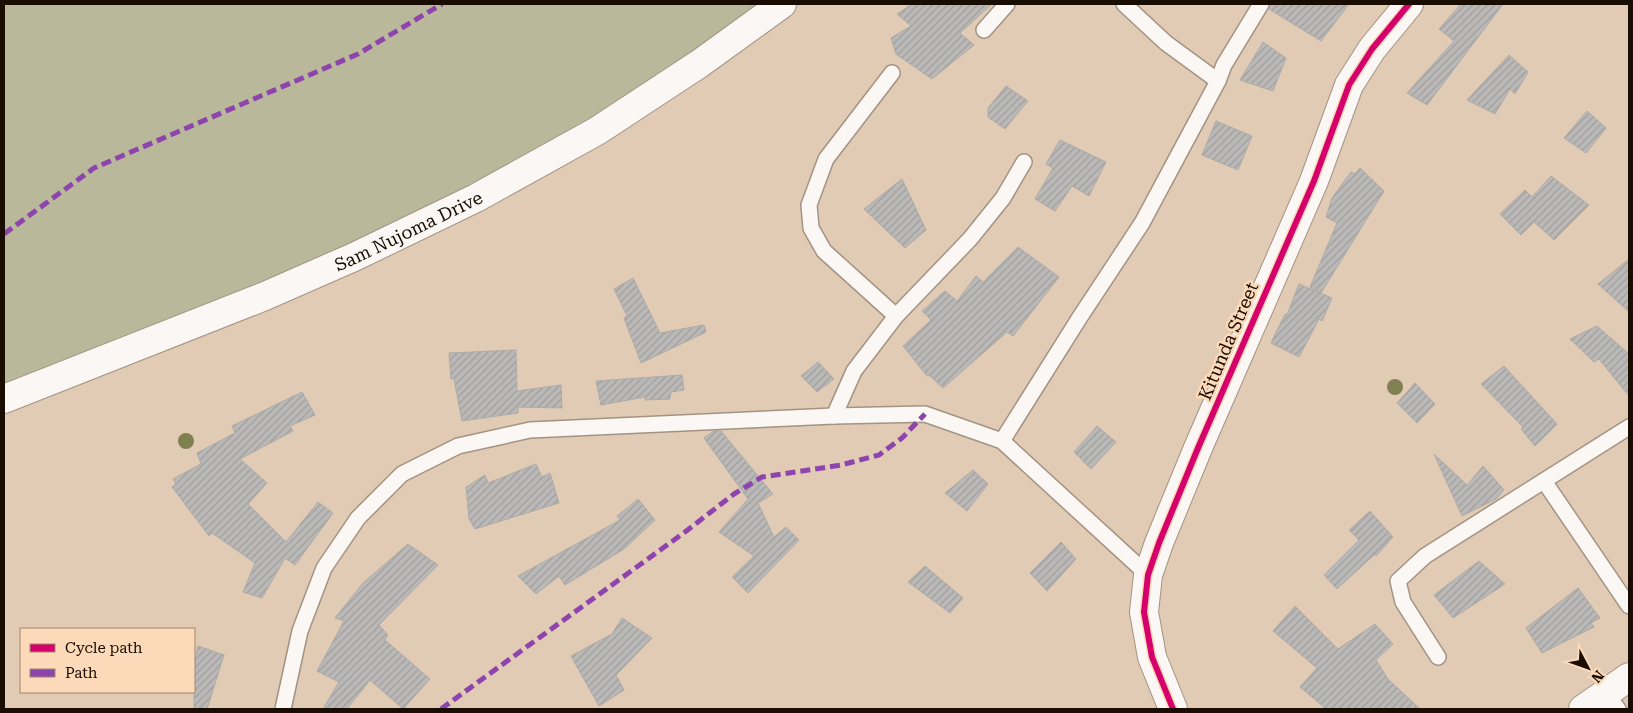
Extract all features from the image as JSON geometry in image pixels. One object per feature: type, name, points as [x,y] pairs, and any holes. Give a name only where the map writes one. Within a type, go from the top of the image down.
[{"type":"main road","name":"Sam Nujoma Drive","points":[[4,399],[274,292],[354,257],[476,198],[597,132],[699,64],[782,4]]},
{"type":"main road","name":"Kitunda Street","points":[[1173,709],[1152,656],[1144,612],[1148,575],[1198,448],[1314,181],[1349,85],[1372,49],[1409,4]]},
{"type":"main road","points":[[1583,709],[1612,701],[1629,677]]},
{"type":"lane","points":[[984,30],[1007,4]]},
{"type":"lane","points":[[1124,4],[1166,43],[1218,80]]},
{"type":"lane","points":[[1002,441],[1142,223],[1218,80],[1224,65],[1261,4]]},
{"type":"lane","points":[[892,73],[826,159],[809,205],[810,228],[824,250],[896,316]]},
{"type":"lane","points":[[834,416],[854,371],[896,316],[970,238],[1002,198],[1024,162]]},
{"type":"lane","points":[[283,709],[300,631],[324,568],[358,518],[402,474],[458,446],[530,430],[834,416],[925,414],[1002,441],[1148,575]]},
{"type":"lane","points":[[1438,657],[1402,602],[1398,581],[1424,556],[1629,426]]},
{"type":"lane","points":[[1544,481],[1629,606]]},
{"type":"shaded area","points":[[4,4],[763,4],[699,64],[476,198],[4,399]]},
{"type":"building","points":[[912,4],[992,4],[960,33],[974,45],[932,79],[896,54],[891,38],[911,26],[897,14]]},
{"type":"building","points":[[1270,4],[1349,4],[1321,41],[1269,9]]},
{"type":"building","points":[[1461,4],[1503,4],[1427,105],[1407,93],[1454,41],[1439,29]]},
{"type":"building","points":[[1263,42],[1286,58],[1273,91],[1240,80]]},
{"type":"building","points":[[1509,55],[1528,72],[1515,94],[1510,89],[1495,114],[1467,100]]},
{"type":"building","points":[[1006,86],[1028,101],[1005,129],[988,117],[988,108]]},
{"type":"building","points":[[1587,111],[1606,128],[1586,153],[1564,138]]},
{"type":"building","points":[[1216,121],[1252,136],[1238,170],[1202,155]]},
{"type":"building","points":[[1060,140],[1106,162],[1089,196],[1072,186],[1055,211],[1035,199],[1053,168],[1046,164]]},
{"type":"building","points":[[1360,168],[1384,191],[1321,293],[1310,287],[1337,223],[1326,217],[1332,198],[1351,172],[1355,174]]},
{"type":"building","points":[[1551,176],[1589,205],[1554,240],[1534,222],[1521,235],[1500,214],[1525,190],[1532,197]]},
{"type":"building","points":[[902,179],[926,230],[905,248],[864,209]]},
{"type":"building","points":[[1018,247],[1059,277],[1013,336],[1007,332],[943,388],[929,375],[927,376],[903,346],[931,320],[922,311],[945,291],[957,301],[976,276],[983,282]]},
{"type":"building","points":[[1629,259],[1629,312],[1598,284]]},
{"type":"building","points":[[633,278],[660,333],[704,325],[706,332],[641,363],[624,318],[627,316],[614,289]]},
{"type":"building","points":[[1299,284],[1332,298],[1322,321],[1319,319],[1299,357],[1271,343],[1285,314],[1287,315]]},
{"type":"building","points":[[1597,326],[1629,354],[1629,396],[1599,359],[1594,362],[1570,339]]},
{"type":"building","points":[[516,350],[517,391],[561,385],[562,408],[518,407],[518,413],[462,421],[454,379],[451,379],[449,353]]},
{"type":"building","points":[[818,362],[834,379],[817,392],[801,376]]},
{"type":"building","points":[[1504,366],[1557,424],[1535,446],[1521,429],[1523,427],[1481,384]]},
{"type":"building","points":[[682,375],[684,390],[671,392],[670,399],[645,400],[645,397],[601,405],[596,381]]},
{"type":"building","points":[[1415,383],[1435,404],[1417,423],[1397,403]]},
{"type":"building","points":[[302,392],[315,415],[290,426],[293,431],[240,459],[267,483],[248,504],[286,542],[318,502],[333,513],[295,565],[285,558],[262,598],[243,592],[255,563],[212,533],[209,536],[172,487],[176,484],[173,479],[201,464],[197,453],[235,433],[232,426]]},
{"type":"building","points":[[1097,426],[1116,442],[1091,469],[1074,452]]},
{"type":"building","points":[[714,431],[721,431],[773,494],[758,503],[774,537],[786,527],[799,540],[748,593],[732,577],[754,556],[719,532],[748,499],[704,438]]},
{"type":"building","points":[[1434,454],[1467,485],[1483,466],[1504,490],[1496,499],[1462,516]]},
{"type":"building","points":[[536,464],[542,477],[550,473],[559,503],[475,529],[469,519],[466,487],[485,475],[488,483]]},
{"type":"building","points":[[973,470],[988,484],[967,511],[945,493]]},
{"type":"building","points":[[638,499],[655,520],[624,549],[565,585],[559,576],[536,594],[518,576],[620,520],[617,516]]},
{"type":"building","points":[[1370,511],[1393,537],[1376,556],[1375,554],[1337,589],[1324,575],[1359,540],[1349,530]]},
{"type":"building","points":[[1061,542],[1076,559],[1047,591],[1030,573]]},
{"type":"building","points":[[408,544],[438,565],[379,625],[388,635],[385,640],[430,679],[403,709],[370,680],[347,709],[323,709],[339,682],[317,671],[344,621],[335,618],[363,583]]},
{"type":"building","points":[[1479,561],[1505,584],[1453,618],[1434,595]]},
{"type":"building","points":[[925,566],[963,598],[950,613],[908,582]]},
{"type":"building","points":[[1578,588],[1600,618],[1591,623],[1594,627],[1542,653],[1526,628]]},
{"type":"building","points":[[1295,606],[1338,649],[1375,624],[1393,644],[1376,660],[1388,679],[1420,709],[1326,709],[1300,687],[1317,668],[1273,631]]},
{"type":"building","points":[[622,618],[652,638],[616,675],[624,690],[599,706],[571,656],[612,634]]},
{"type":"building","points":[[198,646],[224,655],[207,709],[194,709],[195,660]]},
{"type":"marked path","points":[[4,234],[94,168],[358,54],[442,4]]},
{"type":"marked path","points":[[441,709],[685,532],[734,494],[762,477],[841,465],[879,455],[902,438],[925,414]]},
{"type":"cycle path","points":[[1173,709],[1152,657],[1144,612],[1148,575],[1198,448],[1314,181],[1349,85],[1372,49],[1409,4]]}]
